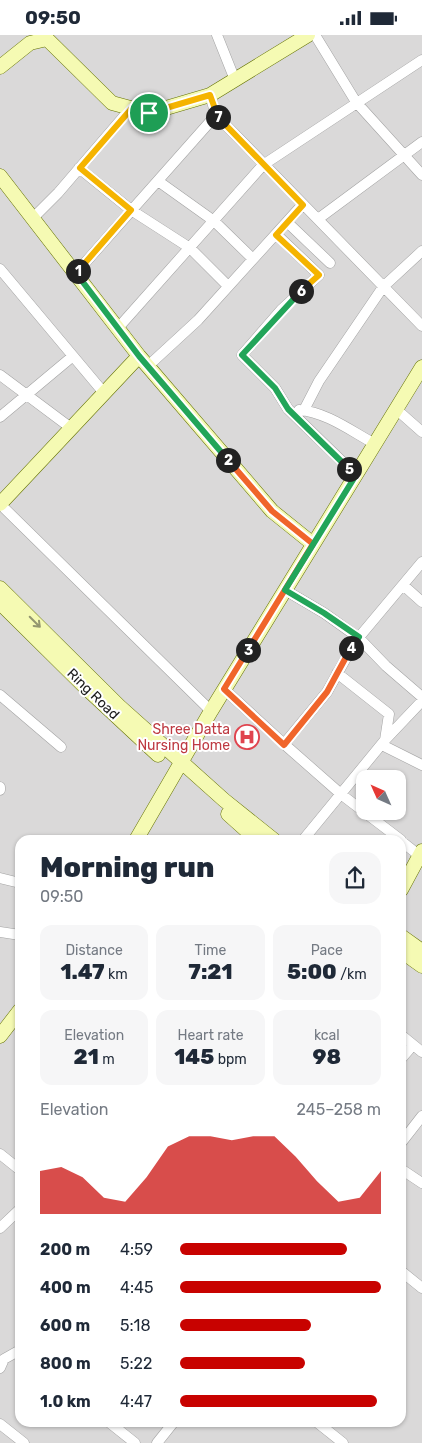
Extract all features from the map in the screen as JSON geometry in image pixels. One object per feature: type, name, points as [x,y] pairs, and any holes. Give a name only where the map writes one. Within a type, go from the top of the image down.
[{"type":"main road","points":[[0,67],[30,43],[46,39],[112,103],[149,113],[210,95],[308,35]]},
{"type":"main road","points":[[0,177],[143,361],[272,511],[313,544]]},
{"type":"main road","points":[[0,504],[104,393],[143,361]]},
{"type":"main road","points":[[139,835],[224,689],[422,367]]},
{"type":"main road","name":"Ring Road","points":[[2,597],[86,688],[178,766],[252,835]]},
{"type":"main road","points":[[178,766],[268,835]]},
{"type":"main road","points":[[406,881],[421,854]]},
{"type":"main road","points":[[406,940],[422,951]]},
{"type":"main road","points":[[406,955],[422,966]]},
{"type":"main road","points":[[0,1036],[15,1016]]},
{"type":"street","points":[[217,35],[235,79]]},
{"type":"street","points":[[315,35],[356,102],[422,175]]},
{"type":"street","points":[[118,328],[263,165],[422,60]]},
{"type":"street","points":[[210,95],[216,115],[422,326]]},
{"type":"street","points":[[33,218],[132,108]]},
{"type":"street","points":[[76,273],[216,115]]},
{"type":"street","points":[[318,219],[422,143]]},
{"type":"street","points":[[80,168],[131,210],[190,248],[228,286]]},
{"type":"street","points":[[158,181],[214,221],[253,259]]},
{"type":"street","points":[[143,361],[192,326],[303,205]]},
{"type":"street","points":[[287,222],[330,263]]},
{"type":"street","points":[[276,235],[319,275],[281,310],[242,355],[275,388],[288,409],[356,475]]},
{"type":"street","points":[[304,410],[319,381],[383,287],[422,251]]},
{"type":"street","points":[[0,269],[104,393]]},
{"type":"street","points":[[0,417],[73,356]]},
{"type":"street","points":[[0,375],[71,428]]},
{"type":"street","points":[[288,409],[304,410],[341,425],[375,444]]},
{"type":"street","points":[[396,409],[422,432]]},
{"type":"street","points":[[0,504],[211,711]]},
{"type":"street","points":[[284,745],[327,692],[359,637],[422,562]]},
{"type":"street","points":[[403,585],[422,602]]},
{"type":"street","points":[[285,590],[359,637],[386,666],[422,699],[383,742],[342,795],[307,835]]},
{"type":"street","points":[[337,673],[389,713],[383,742]]},
{"type":"street","points":[[224,689],[284,745],[342,795],[394,835]]},
{"type":"street","points":[[0,695],[61,747]]},
{"type":"street","points":[[383,742],[422,765]]},
{"type":"street","points":[[406,844],[421,854]]},
{"type":"street","points":[[0,879],[15,882]]},
{"type":"street","points":[[0,931],[15,934]]},
{"type":"street","points":[[406,1039],[422,1052]]},
{"type":"street","points":[[406,1053],[413,1045]]},
{"type":"street","points":[[406,1137],[422,1116]]},
{"type":"street","points":[[0,1154],[15,1166]]},
{"type":"street","points":[[406,1172],[422,1183]]},
{"type":"street","points":[[0,1228],[15,1214]]},
{"type":"street","points":[[406,1275],[422,1288]]},
{"type":"street","points":[[2,1361],[15,1353]]},
{"type":"street","points":[[0,1424],[24,1443]]},
{"type":"street","points":[[115,1427],[135,1443]]},
{"type":"street","points":[[157,1443],[170,1427]]},
{"type":"street","points":[[323,1427],[343,1443]]},
{"type":"shaded area","points":[[0,35],[422,35],[422,1443],[0,1443]]},
{"type":"place","name":"Shree Datta Nursing Home","points":[[247,737]]},
{"type":"route","points":[[210,95],[216,115],[303,205],[276,235],[319,275],[281,310],[242,355],[275,388],[288,409],[356,475],[285,590],[359,637],[327,692],[284,745],[224,689],[313,544],[272,511],[139,356],[76,273],[131,210],[80,168],[106,135],[132,108],[149,113],[210,95]]}]
